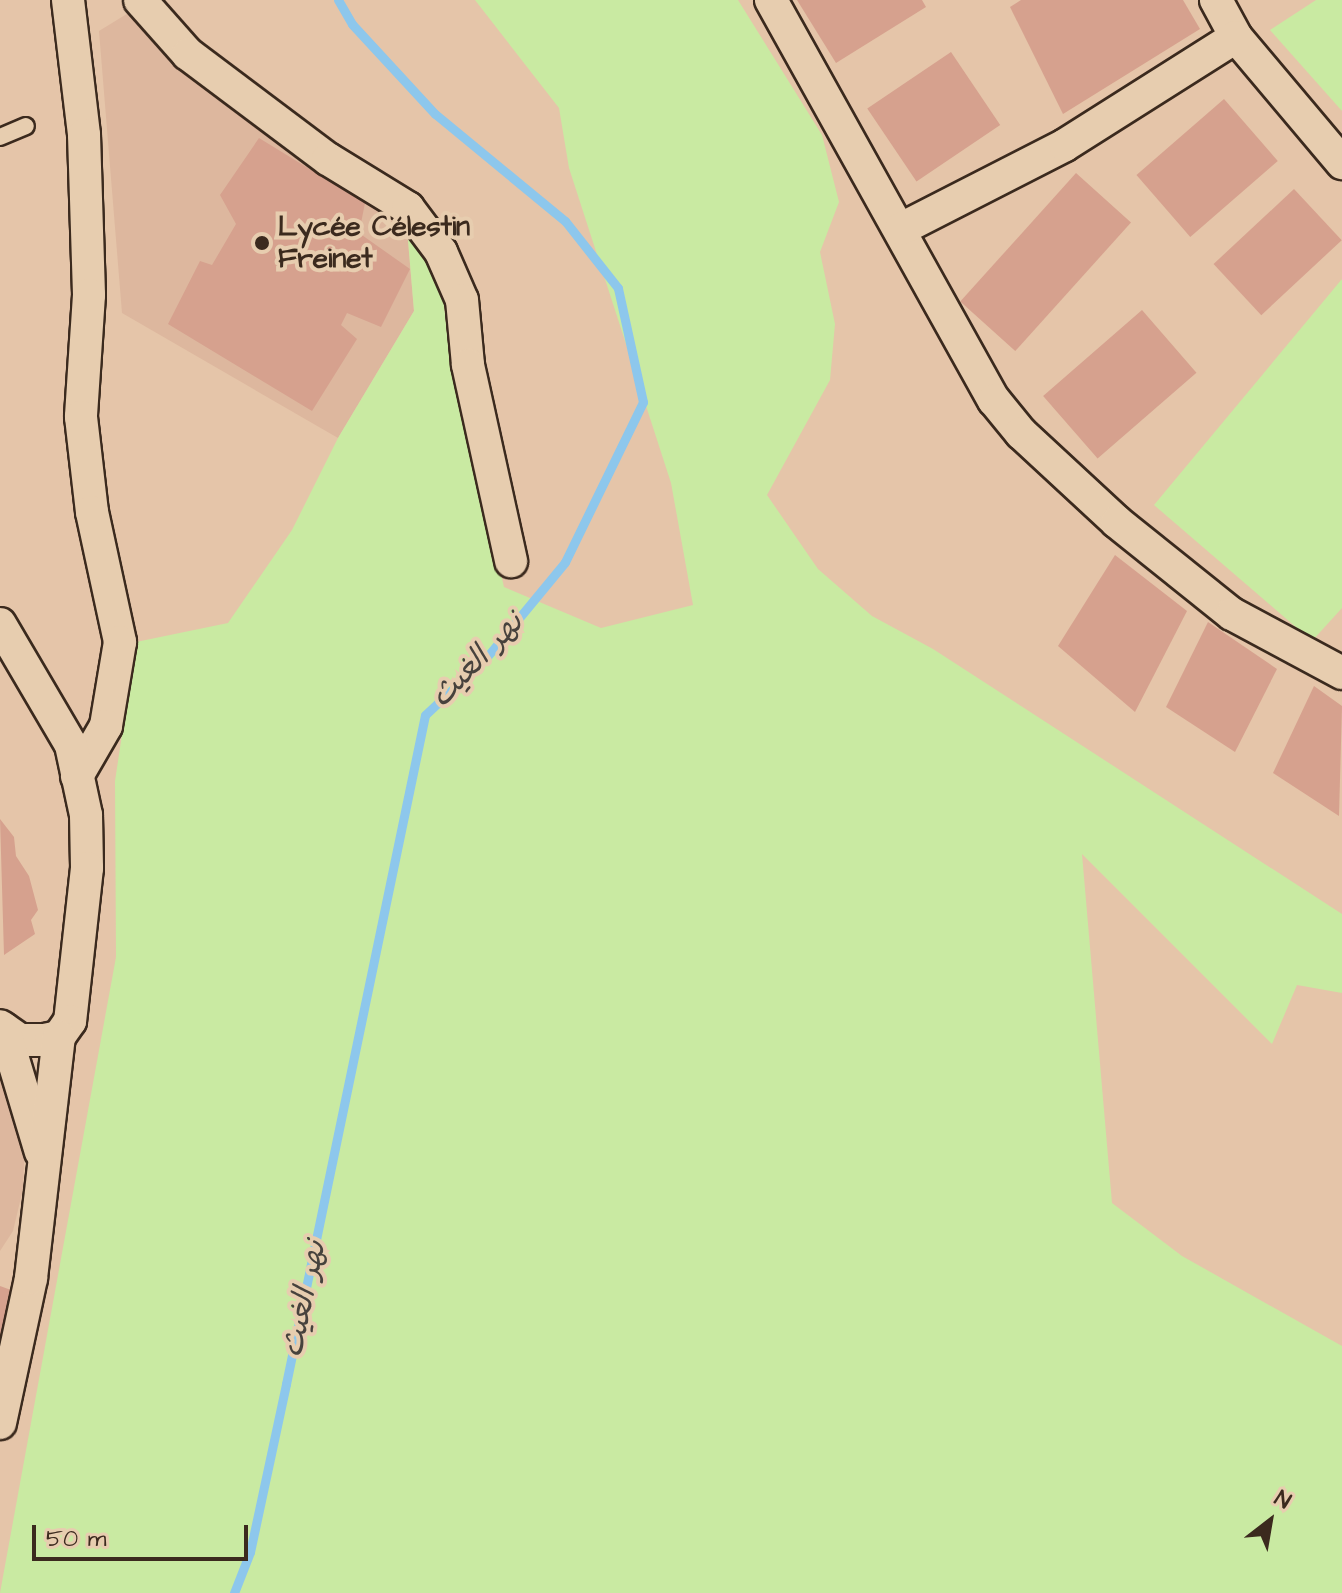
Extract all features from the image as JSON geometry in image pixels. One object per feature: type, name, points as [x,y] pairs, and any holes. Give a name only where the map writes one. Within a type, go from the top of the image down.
[{"type":"street","points":[[68,0],[84,135],[89,295],[81,417],[92,512],[120,642],[106,726],[77,776]]},
{"type":"street","points":[[140,0],[188,54],[328,159],[408,208],[441,252],[462,300],[468,365],[511,561]]},
{"type":"street","points":[[771,0],[994,400],[1052,466],[1232,614],[1342,673]]},
{"type":"street","points":[[1216,0],[1236,37],[1342,163]]},
{"type":"street","points":[[901,229],[1065,145],[1236,37]]},
{"type":"street","points":[[0,624],[58,716],[86,815],[84,923],[74,1011],[59,1037],[22,1333],[0,1423]]},
{"type":"street","points":[[2,1027],[20,1040],[59,1037]]},
{"type":"street","points":[[2,1027],[44,1162]]},
{"type":"lane","points":[[0,137],[26,126]]},
{"type":"shaded area","name":"Lycée Célestin Freinet","points":[[130,12],[406,217],[414,311],[338,438],[122,313],[99,31]]},
{"type":"shaded area","points":[[0,1067],[25,1138],[23,1189],[13,1231],[0,1251]]},
{"type":"green space","points":[[475,0],[738,0],[822,135],[839,202],[820,252],[835,324],[830,380],[767,495],[818,569],[872,616],[933,649],[1342,914],[1342,993],[1297,985],[1272,1044],[1082,854],[1112,1203],[1182,1256],[1342,1346],[1342,1593],[0,1593],[116,957],[115,781],[136,642],[228,623],[292,530],[338,438],[414,311],[406,217],[442,287],[449,351],[504,587],[601,628],[693,605],[671,483],[569,168],[559,108]]},
{"type":"green space","points":[[1316,0],[1342,0],[1342,111],[1270,30]]},
{"type":"green space","points":[[1342,279],[1342,608],[1312,641],[1154,505]]},
{"type":"building","points":[[797,0],[922,0],[926,7],[836,63]]},
{"type":"building","points":[[1021,0],[1183,0],[1200,29],[1063,114],[1010,7]]},
{"type":"building","points":[[951,52],[1000,125],[916,181],[867,108]]},
{"type":"building","points":[[1224,99],[1278,161],[1190,237],[1136,175]]},
{"type":"building","points":[[259,138],[365,203],[359,233],[410,269],[381,327],[347,313],[341,325],[357,339],[312,411],[168,324],[200,261],[212,265],[236,224],[220,195]]},
{"type":"building","points":[[1076,173],[1131,223],[1015,351],[960,302]]},
{"type":"building","points":[[1294,189],[1342,240],[1261,315],[1214,264]]},
{"type":"building","points":[[1142,310],[1196,373],[1098,459],[1043,396]]},
{"type":"building","points":[[1115,555],[1187,611],[1135,712],[1058,646]]},
{"type":"building","points":[[1208,622],[1277,669],[1235,752],[1166,707]]},
{"type":"building","points":[[1314,686],[1342,706],[1339,816],[1273,773]]},
{"type":"building","points":[[0,819],[14,837],[16,856],[29,876],[38,910],[31,920],[35,934],[4,955]]},
{"type":"building","points":[[0,1286],[11,1290],[11,1298],[0,1365]]},
{"type":"waterway","name":"نهر الغيث","points":[[234,1593],[250,1552],[425,715],[486,658],[565,562],[643,402],[618,288],[565,221],[435,114],[352,24],[338,0]]},
{"type":"place","name":"Lycée Célestin Freinet","points":[[262,243]]}]
